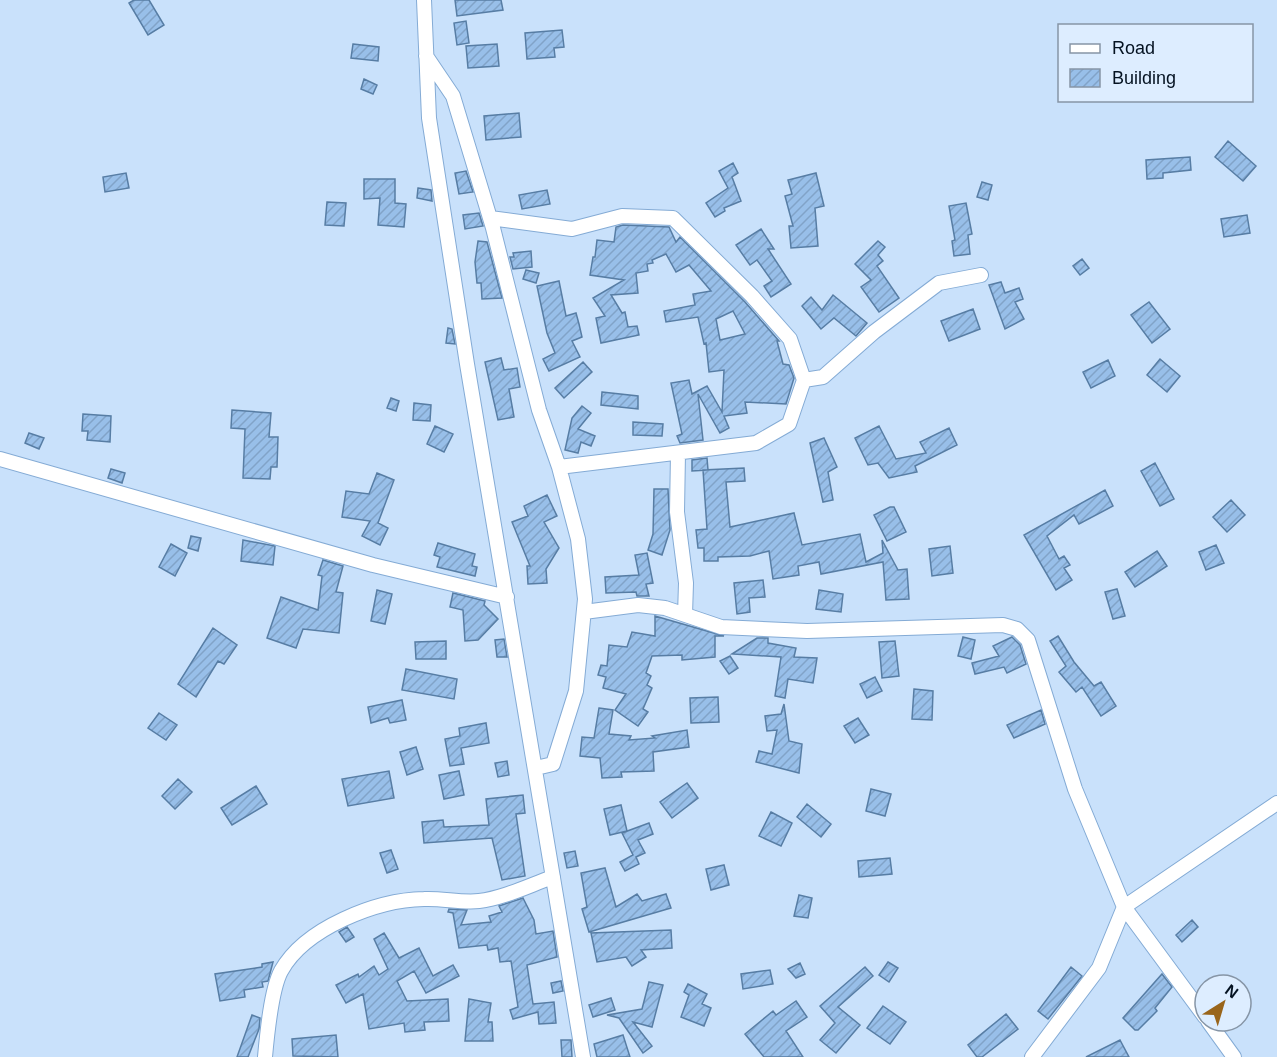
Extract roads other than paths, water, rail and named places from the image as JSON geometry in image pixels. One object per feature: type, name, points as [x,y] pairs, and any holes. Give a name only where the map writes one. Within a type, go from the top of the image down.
[{"type":"street","points":[[423,0],[429,118],[465,353],[583,1057]]},
{"type":"street","points":[[424,54],[453,96],[490,218],[539,410],[559,467],[578,539],[584,612],[576,691],[553,764],[536,768]]},
{"type":"street","points":[[490,218],[572,230],[622,216],[673,218],[790,339],[804,380],[789,424],[756,443],[559,467]]},
{"type":"street","points":[[804,380],[823,377],[874,332],[939,283],[981,275]]},
{"type":"street","points":[[678,453],[677,512],[686,583],[686,615]]},
{"type":"street","points":[[0,459],[373,565],[507,597]]},
{"type":"street","points":[[584,612],[638,605],[665,608],[721,627],[807,631],[1003,625],[1017,629],[1028,640],[1075,789],[1124,907],[1193,1001]]},
{"type":"street","points":[[1032,1057],[1099,968],[1124,907],[1277,803]]},
{"type":"street","points":[[265,1057],[268,1024],[280,973],[290,959],[313,939],[342,920],[377,907],[422,899],[479,901],[553,877]]},
{"type":"street","points":[[1217,1033],[1234,1057]]}]
